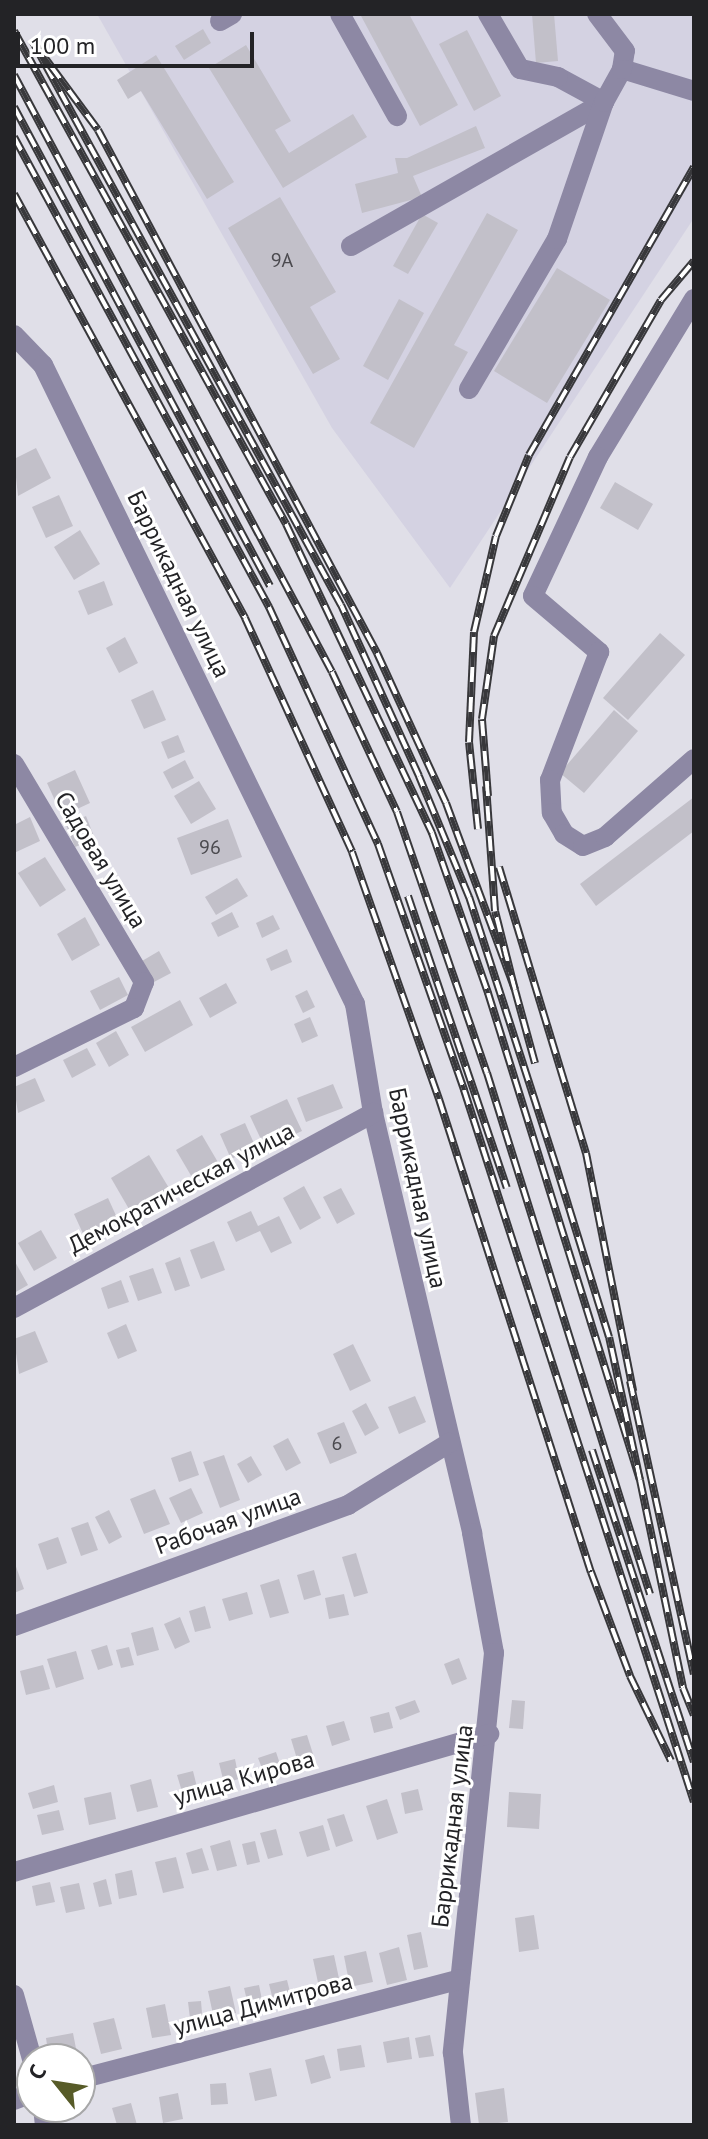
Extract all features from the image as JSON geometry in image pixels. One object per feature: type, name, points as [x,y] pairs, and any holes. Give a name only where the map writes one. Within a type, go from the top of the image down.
[{"type":"street","points":[[340,14],[397,116]]},
{"type":"street","points":[[488,14],[520,69],[558,77],[604,102]]},
{"type":"street","points":[[469,389],[557,239],[604,102],[622,69],[625,51],[597,14]]},
{"type":"street","points":[[622,69],[694,91]]},
{"type":"street","points":[[351,246],[604,102]]},
{"type":"street","points":[[694,299],[598,457],[533,596],[599,652],[550,780],[552,813],[564,834],[583,846],[605,837],[694,759]]},
{"type":"street","name":"Баррикадная улица","points":[[14,335],[43,365],[355,1004],[373,1113],[494,1653],[489,1734],[453,2053],[461,2125]]},
{"type":"street","name":"Садовая улица","points":[[14,764],[144,982],[134,1008],[14,1067]]},
{"type":"street","name":"Демократическая улица","points":[[14,1308],[373,1113]]},
{"type":"street","name":"Рабочая улица","points":[[14,1626],[348,1505],[449,1443]]},
{"type":"street","name":"улица Кирова","points":[[14,1872],[489,1734]]},
{"type":"street","name":"улица Димитрова","points":[[96,2075],[460,1979]]},
{"type":"street","points":[[14,1995],[28,2043]]},
{"type":"shaded area","points":[[97,14],[694,14],[694,218],[450,588],[332,428]]},
{"type":"building","points":[[360,14],[409,14],[458,105],[420,126]]},
{"type":"building","points":[[532,14],[554,14],[558,61],[536,63]]},
{"type":"building","points":[[203,29],[211,43],[184,60],[175,46]]},
{"type":"building","points":[[467,30],[501,96],[474,111],[439,44]]},
{"type":"building","points":[[246,45],[291,121],[275,130],[289,153],[353,114],[367,137],[283,188],[209,68]]},
{"type":"building","points":[[156,55],[234,182],[207,199],[141,91],[128,99],[117,80]]},
{"type":"building","points":[[476,126],[485,148],[413,176],[422,197],[362,213],[355,184],[398,173],[395,158],[407,158]]},
{"type":"building","points":[[280,197],[336,292],[310,307],[340,359],[313,374],[228,228]]},
{"type":"building","points":[[487,213],[518,230],[454,345],[468,352],[414,448],[370,423]]},
{"type":"building","points":[[422,214],[438,223],[408,274],[393,266]]},
{"type":"building","points":[[557,268],[610,300],[547,403],[494,371]]},
{"type":"building","points":[[399,299],[424,313],[388,380],[363,366]]},
{"type":"building","points":[[36,448],[51,478],[18,496],[14,459]]},
{"type":"building","points":[[615,482],[653,504],[638,530],[600,508]]},
{"type":"building","points":[[59,495],[73,526],[46,538],[32,507]]},
{"type":"building","points":[[80,530],[100,564],[74,580],[54,547]]},
{"type":"building","points":[[104,581],[113,605],[88,615],[78,591]]},
{"type":"building","points":[[660,633],[685,655],[628,720],[603,698]]},
{"type":"building","points":[[125,637],[138,663],[119,673],[106,648]]},
{"type":"building","points":[[153,690],[166,720],[144,729],[131,700]]},
{"type":"building","points":[[614,710],[638,731],[584,793],[560,773]]},
{"type":"building","points":[[178,735],[185,752],[168,759],[161,742]]},
{"type":"building","points":[[185,760],[194,778],[172,789],[163,772]]},
{"type":"building","points":[[75,770],[90,803],[62,816],[47,783]]},
{"type":"building","points":[[199,781],[216,809],[191,824],[174,796]]},
{"type":"building","points":[[694,797],[694,831],[596,906],[580,884]]},
{"type":"building","points":[[86,816],[95,839],[75,847],[66,825]]},
{"type":"building","points":[[30,817],[40,841],[14,853],[14,825]]},
{"type":"building","points":[[228,819],[242,857],[191,875],[177,838]]},
{"type":"building","points":[[45,857],[66,890],[40,907],[18,873]]},
{"type":"building","points":[[237,878],[248,896],[216,915],[205,897]]},
{"type":"building","points":[[232,912],[239,927],[218,937],[211,923]]},
{"type":"building","points":[[273,915],[280,929],[262,938],[256,923]]},
{"type":"building","points":[[85,917],[100,945],[72,961],[57,934]]},
{"type":"building","points":[[287,949],[292,962],[271,971],[266,959]]},
{"type":"building","points":[[159,951],[171,973],[154,982],[142,961]]},
{"type":"building","points":[[119,977],[128,995],[100,1010],[90,991]]},
{"type":"building","points":[[226,983],[237,1003],[210,1018],[199,998]]},
{"type":"building","points":[[307,990],[315,1007],[303,1013],[295,996]]},
{"type":"building","points":[[180,1000],[193,1025],[145,1052],[131,1027]]},
{"type":"building","points":[[310,1017],[318,1036],[302,1043],[294,1024]]},
{"type":"building","points":[[116,1031],[129,1055],[109,1067],[96,1043]]},
{"type":"building","points":[[87,1048],[96,1065],[72,1078],[63,1060]]},
{"type":"building","points":[[35,1078],[45,1101],[18,1113],[14,1087]]},
{"type":"building","points":[[333,1084],[343,1108],[306,1122],[297,1098]]},
{"type":"building","points":[[287,1099],[302,1131],[265,1148],[250,1116]]},
{"type":"building","points":[[245,1123],[256,1148],[231,1159],[220,1134]]},
{"type":"building","points":[[202,1135],[219,1164],[193,1179],[176,1150]]},
{"type":"building","points":[[149,1155],[172,1193],[133,1216],[111,1178]]},
{"type":"building","points":[[304,1186],[321,1218],[300,1230],[283,1198]]},
{"type":"building","points":[[341,1188],[355,1214],[337,1224],[323,1197]]},
{"type":"building","points":[[108,1198],[119,1222],[85,1238],[74,1214]]},
{"type":"building","points":[[251,1211],[258,1226],[279,1216],[292,1243],[271,1253],[260,1231],[236,1242],[227,1222]]},
{"type":"building","points":[[41,1230],[57,1258],[34,1271],[18,1243]]},
{"type":"building","points":[[214,1241],[225,1270],[201,1279],[190,1250]]},
{"type":"building","points":[[180,1257],[190,1286],[175,1291],[165,1263]]},
{"type":"building","points":[[14,1260],[28,1285],[14,1293]]},
{"type":"building","points":[[153,1268],[162,1293],[138,1301],[129,1276]]},
{"type":"building","points":[[121,1280],[129,1302],[108,1309],[101,1288]]},
{"type":"building","points":[[126,1324],[137,1351],[118,1359],[107,1333]]},
{"type":"building","points":[[35,1331],[48,1362],[19,1374],[14,1339]]},
{"type":"building","points":[[353,1344],[371,1381],[350,1391],[333,1354]]},
{"type":"building","points":[[415,1396],[426,1422],[399,1434],[388,1407]]},
{"type":"building","points":[[366,1403],[379,1428],[365,1436],[352,1411]]},
{"type":"building","points":[[344,1422],[357,1453],[330,1464],[317,1433]]},
{"type":"building","points":[[288,1438],[301,1463],[286,1471],[273,1446]]},
{"type":"building","points":[[191,1451],[199,1475],[179,1482],[171,1458]]},
{"type":"building","points":[[224,1455],[240,1500],[220,1508],[203,1462]]},
{"type":"building","points":[[251,1456],[262,1475],[248,1483],[237,1464]]},
{"type":"building","points":[[191,1488],[203,1513],[181,1523],[169,1498]]},
{"type":"building","points":[[155,1489],[170,1524],[144,1534],[130,1499]]},
{"type":"building","points":[[109,1510],[122,1537],[109,1544],[95,1517]]},
{"type":"building","points":[[88,1522],[98,1550],[81,1556],[71,1528]]},
{"type":"building","points":[[58,1537],[67,1563],[47,1570],[38,1544]]},
{"type":"building","points":[[356,1553],[368,1593],[354,1597],[342,1557]]},
{"type":"building","points":[[14,1561],[24,1589],[14,1593]]},
{"type":"building","points":[[314,1570],[321,1595],[304,1600],[297,1575]]},
{"type":"building","points":[[279,1579],[289,1613],[270,1618],[260,1585]]},
{"type":"building","points":[[247,1592],[253,1614],[229,1621],[222,1599]]},
{"type":"building","points":[[344,1594],[349,1615],[329,1619],[325,1598]]},
{"type":"building","points":[[205,1606],[211,1628],[195,1632],[189,1611]]},
{"type":"building","points":[[180,1617],[190,1642],[175,1649],[164,1624]]},
{"type":"building","points":[[153,1627],[159,1650],[137,1656],[131,1633]]},
{"type":"building","points":[[107,1645],[113,1665],[98,1670],[91,1650]]},
{"type":"building","points":[[129,1647],[134,1665],[121,1668],[116,1650]]},
{"type":"building","points":[[76,1651],[84,1679],[56,1688],[47,1659]]},
{"type":"building","points":[[459,1658],[467,1679],[452,1685],[444,1664]]},
{"type":"building","points":[[43,1665],[50,1689],[26,1695],[20,1671]]},
{"type":"building","points":[[415,1700],[420,1712],[400,1720],[395,1707]]},
{"type":"building","points":[[512,1700],[525,1701],[523,1729],[509,1728]]},
{"type":"building","points":[[389,1712],[393,1728],[374,1733],[370,1717]]},
{"type":"building","points":[[344,1721],[350,1740],[332,1746],[326,1726]]},
{"type":"building","points":[[307,1735],[313,1754],[297,1759],[291,1739]]},
{"type":"building","points":[[276,1752],[281,1767],[264,1773],[258,1758]]},
{"type":"building","points":[[235,1759],[239,1779],[224,1783],[219,1763]]},
{"type":"building","points":[[193,1771],[198,1791],[183,1795],[177,1775]]},
{"type":"building","points":[[151,1779],[158,1807],[137,1812],[130,1785]]},
{"type":"building","points":[[54,1785],[58,1802],[33,1809],[28,1793]]},
{"type":"building","points":[[418,1789],[423,1810],[405,1814],[401,1793]]},
{"type":"building","points":[[111,1792],[116,1819],[89,1825],[84,1798]]},
{"type":"building","points":[[509,1792],[541,1794],[539,1829],[507,1827]]},
{"type":"building","points":[[387,1799],[398,1833],[377,1840],[366,1806]]},
{"type":"building","points":[[59,1810],[64,1830],[42,1835],[37,1815]]},
{"type":"building","points":[[344,1814],[353,1841],[336,1847],[327,1819]]},
{"type":"building","points":[[323,1825],[330,1850],[307,1857],[299,1832]]},
{"type":"building","points":[[276,1829],[283,1855],[268,1859],[260,1833]]},
{"type":"building","points":[[230,1840],[237,1866],[217,1871],[210,1846]]},
{"type":"building","points":[[255,1841],[260,1862],[247,1865],[242,1844]]},
{"type":"building","points":[[202,1848],[209,1870],[192,1874],[186,1853]]},
{"type":"building","points":[[176,1857],[184,1888],[163,1893],[155,1862]]},
{"type":"building","points":[[132,1870],[137,1895],[119,1899],[115,1874]]},
{"type":"building","points":[[106,1879],[112,1904],[99,1907],[93,1883]]},
{"type":"building","points":[[50,1882],[55,1902],[36,1906],[32,1886]]},
{"type":"building","points":[[79,1883],[85,1909],[66,1913],[60,1887]]},
{"type":"building","points":[[534,1915],[539,1949],[519,1952],[515,1918]]},
{"type":"building","points":[[421,1932],[428,1967],[414,1970],[407,1935]]},
{"type":"building","points":[[399,1947],[407,1980],[387,1985],[379,1953]]},
{"type":"building","points":[[366,1951],[373,1982],[350,1987],[344,1956]]},
{"type":"building","points":[[334,1955],[341,1988],[320,1992],[313,1959]]},
{"type":"building","points":[[287,1980],[293,2004],[275,2008],[269,1984]]},
{"type":"building","points":[[259,1985],[264,2010],[250,2013],[244,1988]]},
{"type":"building","points":[[230,1986],[236,2013],[214,2019],[208,1991]]},
{"type":"building","points":[[201,2001],[203,2026],[191,2027],[188,2002]]},
{"type":"building","points":[[165,2004],[171,2035],[152,2038],[146,2008]]},
{"type":"building","points":[[114,2018],[122,2049],[101,2054],[93,2023]]},
{"type":"building","points":[[73,2033],[75,2043],[47,2043],[46,2038]]},
{"type":"building","points":[[430,2035],[434,2056],[419,2058],[415,2038]]},
{"type":"building","points":[[409,2037],[412,2059],[387,2063],[383,2042]]},
{"type":"building","points":[[361,2045],[365,2067],[340,2071],[337,2049]]},
{"type":"building","points":[[324,2055],[331,2078],[311,2084],[305,2060]]},
{"type":"building","points":[[271,2068],[277,2096],[255,2101],[249,2073]]},
{"type":"building","points":[[226,2083],[228,2104],[211,2105],[210,2084]]},
{"type":"building","points":[[504,2088],[508,2122],[479,2125],[475,2093]]},
{"type":"building","points":[[178,2093],[183,2119],[163,2123],[159,2097]]},
{"type":"building","points":[[131,2103],[137,2125],[117,2125],[112,2108]]},
{"type":"railway","points":[[14,31],[286,524],[432,833],[488,993],[640,1480],[609,1337],[556,1166],[469,897],[419,776],[341,605],[33,42],[98,130],[377,653],[446,803],[515,990],[495,911],[486,786]]},
{"type":"railway","points":[[14,75],[332,672],[397,812],[487,1073],[650,1594]]},
{"type":"railway","points":[[14,107],[270,586]]},
{"type":"railway","points":[[14,137],[269,607],[378,844],[464,1090],[694,1802]]},
{"type":"railway","points":[[478,829],[469,742],[474,632],[496,536],[529,455],[694,167]]},
{"type":"railway","points":[[14,194],[245,618],[352,852],[439,1099],[591,1572],[630,1676],[671,1761]]},
{"type":"railway","points":[[488,796],[482,719],[494,636],[570,457],[661,300],[694,261]]},
{"type":"railway","points":[[499,867],[586,1153],[633,1391]]},
{"type":"railway","points":[[408,896],[507,1188]]},
{"type":"railway","points":[[515,990],[535,1063]]},
{"type":"railway","points":[[630,1381],[694,1674]]},
{"type":"railway","points":[[592,1450],[694,1762]]},
{"type":"railway","points":[[640,1480],[683,1688],[694,1715]]}]
